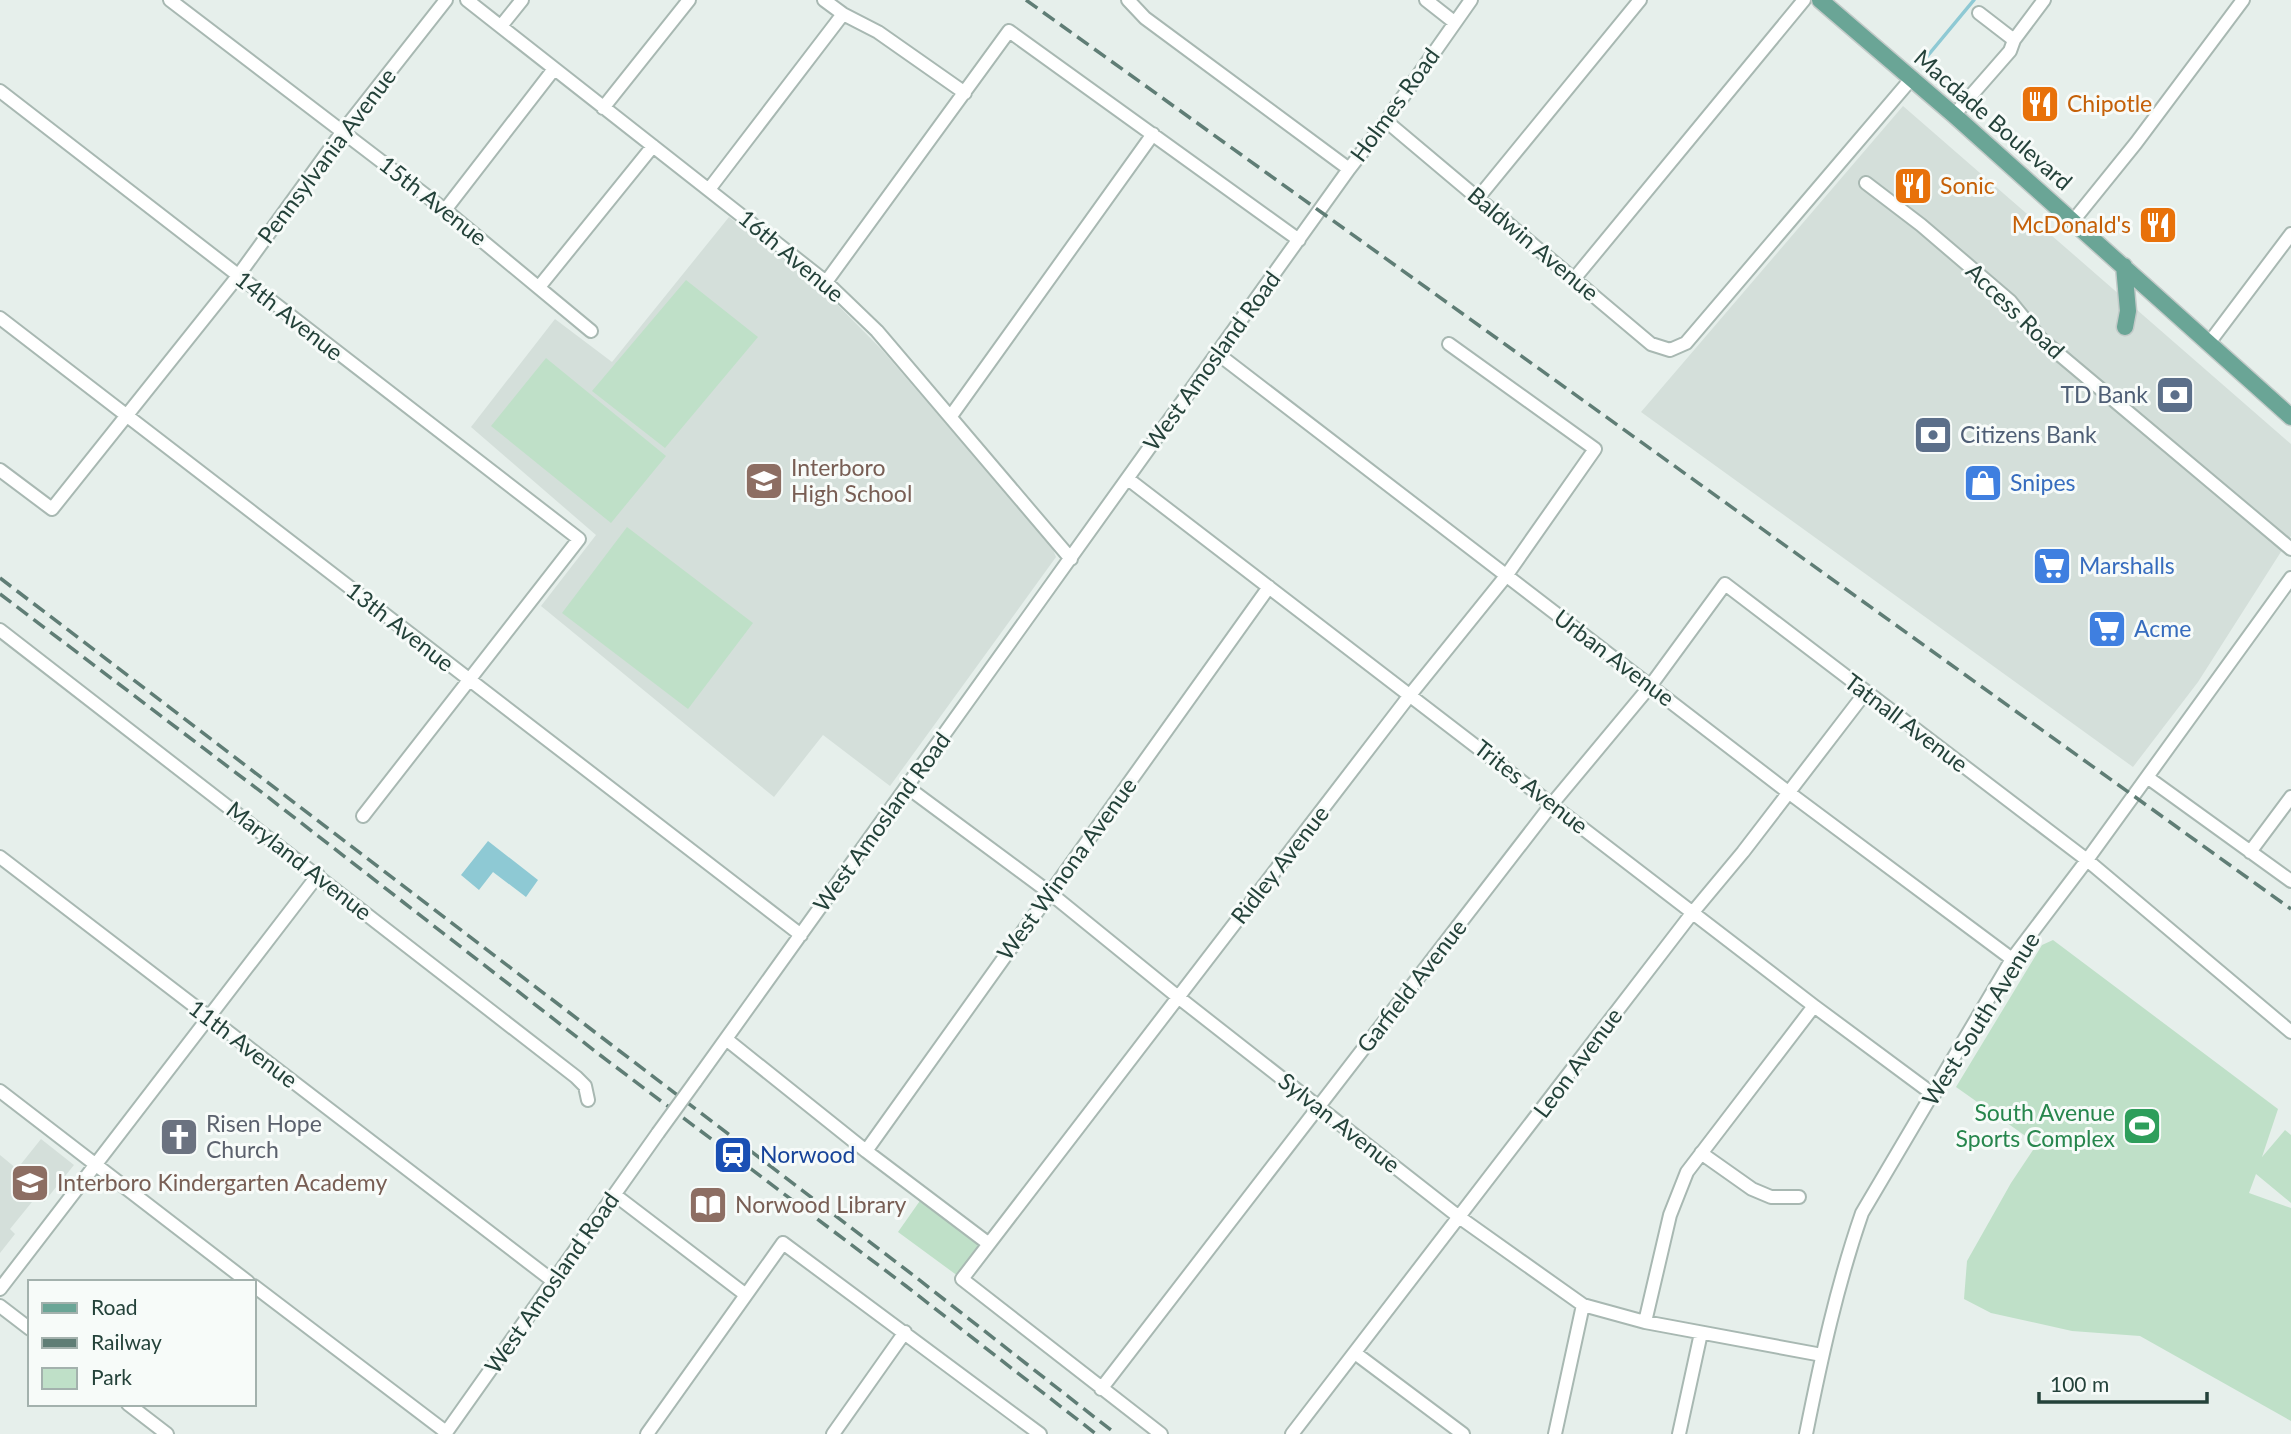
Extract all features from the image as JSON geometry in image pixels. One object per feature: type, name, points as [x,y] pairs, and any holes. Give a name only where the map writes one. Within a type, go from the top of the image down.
[{"type":"main road","name":"Macdade Boulevard","points":[[1820,0],[2073,220],[2291,417]]},
{"type":"main road","points":[[2124,266],[2128,311],[2125,327]]},
{"type":"street","name":"15th Avenue","points":[[170,0],[445,210],[591,331]]},
{"type":"street","name":"Pennsylvania Avenue","points":[[0,470],[52,509],[238,276],[343,131],[446,0]]},
{"type":"street","name":"16th Avenue","points":[[467,0],[826,282],[877,331],[1071,559]]},
{"type":"street","points":[[501,26],[522,0]]},
{"type":"street","points":[[603,108],[689,0]]},
{"type":"street","points":[[824,0],[843,14],[878,32],[965,93]]},
{"type":"street","points":[[1128,0],[1145,19],[1349,169]]},
{"type":"street","points":[[1426,0],[1454,22]]},
{"type":"street","name":"Holmes Road","points":[[1321,211],[1471,0]]},
{"type":"street","points":[[1478,198],[1640,0]]},
{"type":"street","points":[[1574,279],[1804,0]]},
{"type":"street","points":[[1954,115],[2010,51],[2014,40],[2044,0]]},
{"type":"street","points":[[2073,220],[2243,0]]},
{"type":"street","points":[[1979,13],[2014,40]]},
{"type":"street","points":[[709,188],[843,14]]},
{"type":"street","points":[[826,282],[1009,31],[1299,240]]},
{"type":"street","points":[[445,210],[554,69]]},
{"type":"street","name":"Baldwin Avenue","points":[[1386,121],[1651,344],[1670,349],[1686,342],[1912,78]]},
{"type":"street","name":"14th Avenue","points":[[0,91],[579,539],[469,680]]},
{"type":"street","points":[[951,415],[1153,134]]},
{"type":"street","points":[[539,287],[653,146]]},
{"type":"street","name":"Access Road","points":[[1866,183],[1922,225],[2010,300],[2041,339],[2291,549]]},
{"type":"street","name":"West Amosland Road","points":[[445,1433],[1321,211]]},
{"type":"street","points":[[2209,343],[2291,234]]},
{"type":"street","name":"13th Avenue","points":[[0,318],[801,935]]},
{"type":"street","name":"Ridley Avenue","points":[[1101,1389],[962,1279],[1410,695],[1506,576],[1595,449],[1449,344]]},
{"type":"street","name":"Urban Avenue","points":[[1218,354],[1788,792],[2012,959]]},
{"type":"street","name":"Trites Avenue","points":[[1128,478],[1814,1006],[1934,1095]]},
{"type":"street","name":"West South Avenue","points":[[1806,1434],[1822,1355],[1848,1254],[1862,1213],[2012,959],[2291,578]]},
{"type":"street","name":"Garfield Avenue","points":[[1101,1389],[1552,804],[1651,685],[1725,584]]},
{"type":"street","name":"Tatnall Avenue","points":[[1725,584],[2087,860],[2291,1032]]},
{"type":"street","name":"West Winona Avenue","points":[[866,1151],[1269,587]]},
{"type":"street","name":"Maryland Avenue","points":[[0,630],[576,1077],[585,1086],[589,1100]]},
{"type":"street","points":[[363,816],[469,680]]},
{"type":"street","name":"Leon Avenue","points":[[1292,1434],[1693,912],[1866,693]]},
{"type":"street","points":[[2147,777],[2291,881]]},
{"type":"street","name":"Sylvan Avenue","points":[[906,787],[1050,893],[1178,998],[1459,1217],[1583,1305],[1645,1322],[1822,1355]]},
{"type":"street","points":[[2250,852],[2291,797]]},
{"type":"street","name":"11th Avenue","points":[[0,857],[553,1281]]},
{"type":"street","points":[[0,1289],[318,875]]},
{"type":"street","points":[[1645,1322],[1670,1215],[1687,1172],[1814,1006]]},
{"type":"street","points":[[726,1039],[866,1151],[989,1244]]},
{"type":"street","points":[[0,1091],[245,1280]]},
{"type":"street","points":[[1701,1153],[1752,1189],[1772,1197],[1799,1197]]},
{"type":"street","points":[[615,1195],[746,1295]]},
{"type":"street","points":[[647,1434],[783,1243],[1040,1434]]},
{"type":"street","points":[[256,1288],[445,1433]]},
{"type":"street","points":[[1555,1434],[1583,1305]]},
{"type":"street","points":[[0,1306],[28,1327]]},
{"type":"street","points":[[833,1434],[905,1332]]},
{"type":"street","points":[[1679,1434],[1701,1333]]},
{"type":"street","points":[[1355,1353],[1463,1434]]},
{"type":"street","points":[[1101,1389],[1161,1434]]},
{"type":"street","points":[[131,1406],[167,1434]]},
{"type":"shaded area","points":[[1903,106],[2291,444],[2291,536],[2198,682],[2133,767],[1641,412]]},
{"type":"shaded area","name":"Interboro High School","points":[[729,217],[820,287],[883,351],[1052,547],[1056,557],[890,786],[823,735],[774,797],[541,606],[596,535],[471,427],[555,319],[612,362]]},
{"type":"shaded area","name":"Interboro Kindergarten Academy","points":[[41,1139],[74,1165],[44,1202],[36,1197],[10,1229],[15,1234],[0,1253],[0,1155],[17,1169]]},
{"type":"green space","points":[[686,280],[758,337],[665,448],[592,391]]},
{"type":"green space","points":[[546,358],[666,456],[611,523],[491,426]]},
{"type":"green space","points":[[627,527],[753,623],[688,709],[562,613]]},
{"type":"green space","name":"South Avenue Sports Complex","points":[[2053,940],[2278,1109],[2262,1157],[2285,1130],[2291,1135],[2291,1203],[2256,1174],[2249,1193],[2291,1208],[2291,1421],[2140,1336],[2072,1331],[1991,1313],[1964,1299],[1967,1261],[2011,1183],[2037,1144],[1956,1087],[2042,945]]},
{"type":"green space","points":[[924,1195],[989,1244],[962,1279],[898,1232]]},
{"type":"water","points":[[488,841],[538,880],[526,897],[493,872],[479,890],[461,875]]},
{"type":"waterway","points":[[1925,71],[1925,59],[1974,0]]},
{"type":"railway","points":[[1026,0],[2291,909]]},
{"type":"railway","points":[[0,578],[913,1275],[1116,1434]]},
{"type":"railway","points":[[0,594],[1096,1434]]},
{"type":"place","name":"Chipotle","points":[[2040,104]]},
{"type":"place","name":"Sonic","points":[[1913,186]]},
{"type":"place","name":"McDonald's","points":[[2158,225]]},
{"type":"place","name":"TD Bank","points":[[2175,395]]},
{"type":"place","name":"Citizens Bank","points":[[1933,435]]},
{"type":"place","name":"Interboro High School","points":[[764,481]]},
{"type":"place","name":"Snipes","points":[[1983,483]]},
{"type":"place","name":"Marshalls","points":[[2052,566]]},
{"type":"place","name":"Acme","points":[[2107,629]]},
{"type":"place","name":"South Avenue Sports Complex","points":[[2142,1126]]},
{"type":"place","name":"Risen Hope Church","points":[[179,1137]]},
{"type":"place","name":"Norwood","points":[[733,1155]]},
{"type":"place","name":"Interboro Kindergarten Academy","points":[[30,1183]]},
{"type":"place","name":"Norwood Library","points":[[708,1205]]}]
